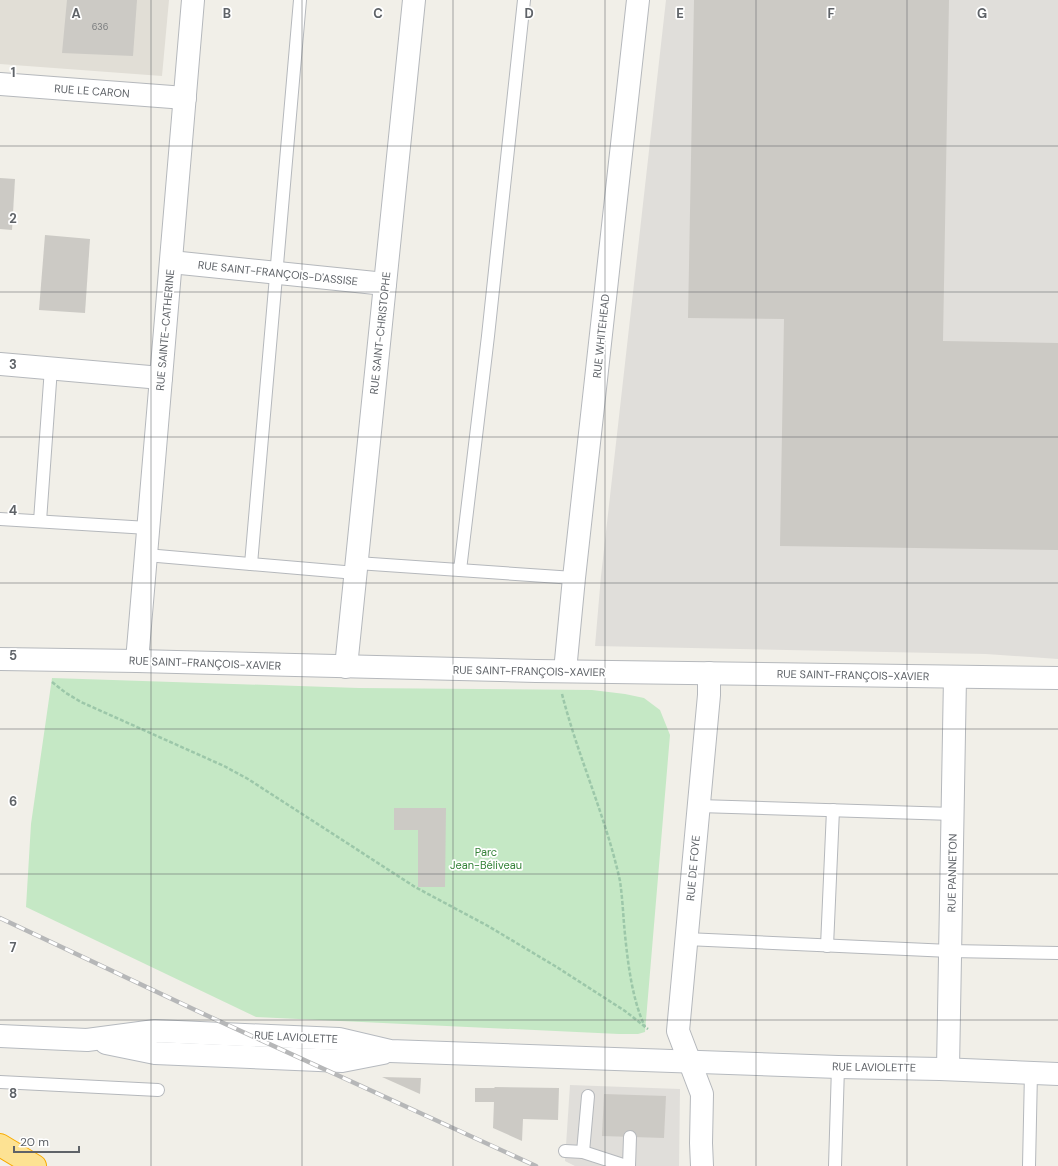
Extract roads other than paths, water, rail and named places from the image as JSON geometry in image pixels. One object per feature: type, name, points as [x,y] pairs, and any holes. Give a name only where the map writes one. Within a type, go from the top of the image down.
[{"type":"highway","points":[[0,1146],[35,1166]]},
{"type":"street","name":"RUE SAINTE-CATHERINE","points":[[137,661],[193,0]]},
{"type":"street","name":"RUE SAINT-CHRISTOPHE","points":[[346,667],[414,0]]},
{"type":"street","name":"RUE WHITEHEAD","points":[[563,681],[638,0]]},
{"type":"street","name":"RUE LE CARON","points":[[0,84],[184,98]]},
{"type":"street","name":"RUE SAINT-FRANÇOIS-D'ASSISE","points":[[171,262],[385,284]]},
{"type":"street","points":[[0,364],[161,378]]},
{"type":"street","name":"RUE SAINT-FRANÇOIS-XAVIER","points":[[0,659],[346,667],[563,681],[709,673],[1058,678]]},
{"type":"street","name":"RUE DE FOYE","points":[[702,1166],[702,1094],[678,1031],[699,806],[709,673]]},
{"type":"street","name":"RUE PANNETON","points":[[948,1069],[955,677]]},
{"type":"street","name":"RUE LAVIOLETTE","points":[[0,1036],[87,1040],[155,1031],[339,1039],[390,1051],[838,1067],[948,1069],[1058,1074]]},
{"type":"lane","points":[[251,564],[300,0]]},
{"type":"lane","points":[[460,570],[488,336],[524,0]]},
{"type":"lane","points":[[40,521],[51,368]]},
{"type":"lane","points":[[0,519],[148,528]]},
{"type":"lane","points":[[146,555],[251,564],[460,570],[574,578]]},
{"type":"lane","points":[[699,806],[953,814]]},
{"type":"lane","points":[[827,946],[833,810]]},
{"type":"lane","points":[[686,939],[950,951],[1058,953]]},
{"type":"lane","points":[[835,1166],[838,1067]]},
{"type":"lane","points":[[1028,1166],[1031,1072]]},
{"type":"lane","points":[[0,1082],[158,1090]]},
{"type":"lane","points":[[583,1152],[588,1096]]},
{"type":"lane","points":[[565,1150],[583,1152],[628,1166],[630,1137]]},
{"type":"railway","points":[[0,918],[208,1016],[536,1166]]},
{"type":"park label","name":"Parc Jean-Béliveau","points":[[486,858]]}]
